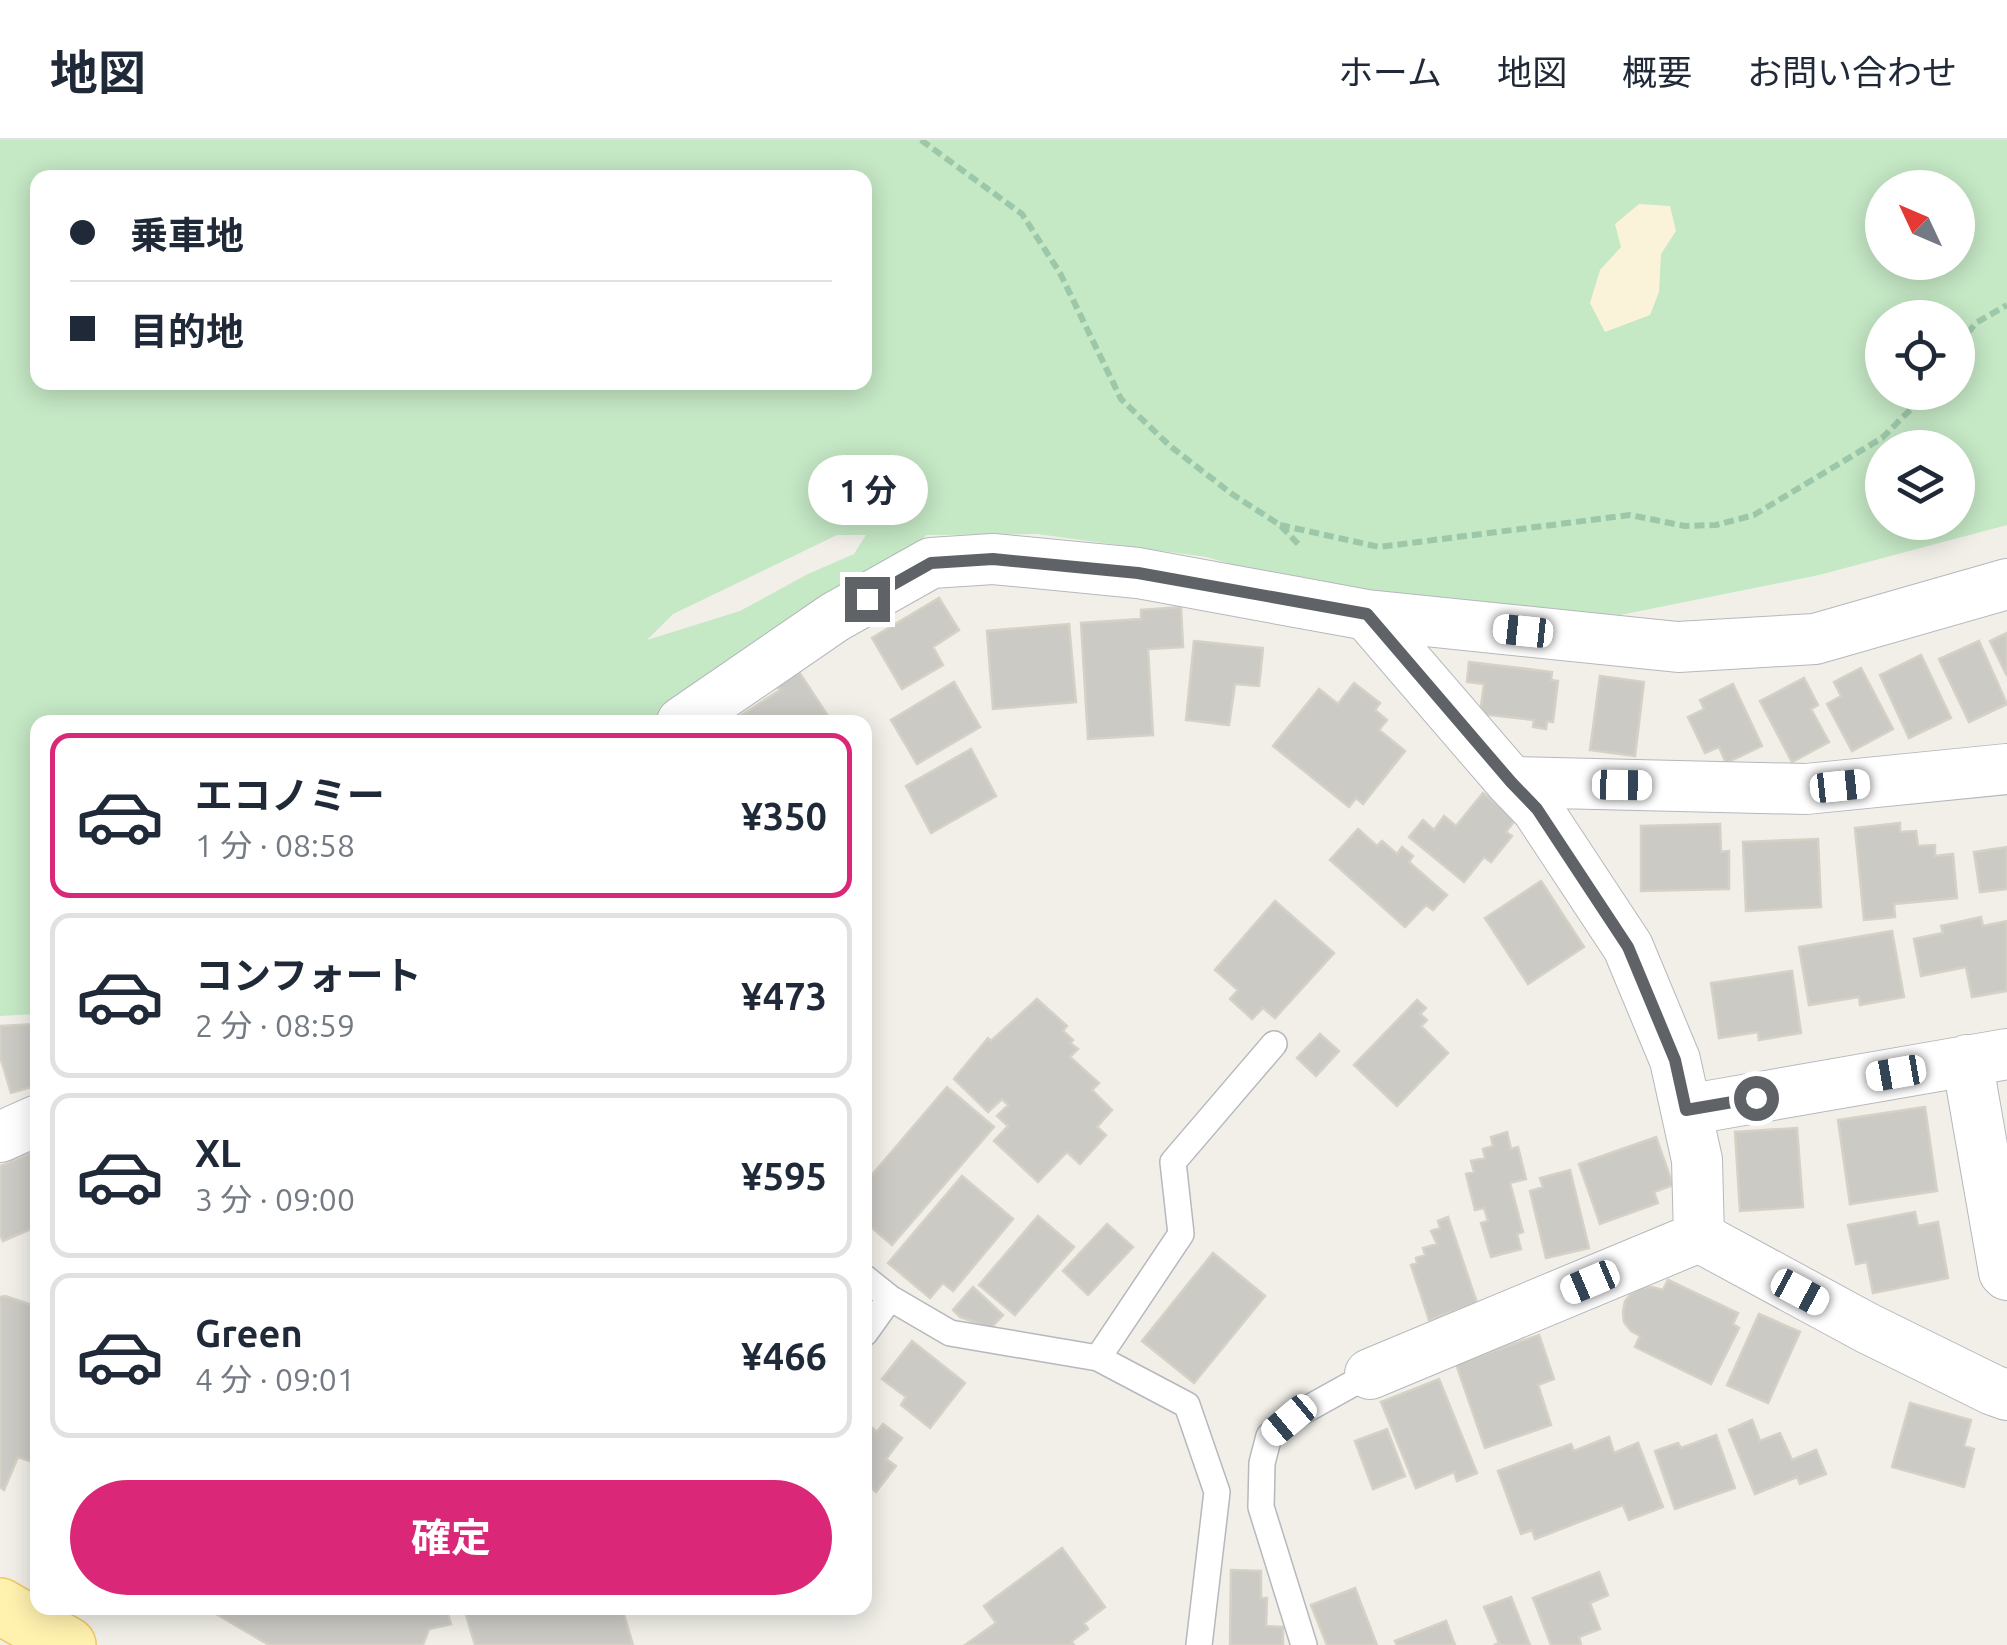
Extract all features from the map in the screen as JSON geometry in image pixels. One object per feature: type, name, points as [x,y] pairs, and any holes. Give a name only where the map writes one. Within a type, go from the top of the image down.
[{"type":"main road","points":[[0,1606],[68,1645]]},
{"type":"street","points":[[692,715],[835,617],[931,563],[993,559],[1138,573],[1367,614],[1678,647],[1815,639],[2007,584]]},
{"type":"street","points":[[1367,614],[1537,809],[1628,947],[1675,1060],[1697,1160],[1699,1236]]},
{"type":"street","points":[[1511,782],[1806,789],[2007,769]]},
{"type":"street","points":[[1686,1110],[1987,1057],[2007,1275]]},
{"type":"street","points":[[0,1137],[30,1124]]},
{"type":"street","points":[[1370,1374],[1699,1236]]},
{"type":"street","points":[[1699,1236],[1868,1328],[2007,1395]]},
{"type":"lane","points":[[1098,1358],[1180,1234],[1173,1162],[1274,1044]]},
{"type":"lane","points":[[872,1284],[950,1333],[1098,1358],[1188,1405],[1218,1492],[1199,1645]]},
{"type":"lane","points":[[872,1323],[890,1298]]},
{"type":"lane","points":[[1304,1645],[1262,1506],[1262,1463],[1269,1436],[1289,1420],[1370,1374]]},
{"type":"path","points":[[921,140],[1022,214],[1060,273],[1122,399],[1170,446],[1280,526],[1303,549]]},
{"type":"path","points":[[1975,324],[2007,305]]},
{"type":"path","points":[[1280,526],[1379,547],[1630,515],[1686,526],[1716,526],[1754,515],[1882,438],[1911,410]]},
{"type":"green space","points":[[0,140],[2007,140],[2007,525],[1975,534],[1975,430],[1865,430],[1865,540],[1951,540],[1819,575],[1620,615],[1353,601],[1207,557],[1037,534],[927,535],[664,715],[30,715],[30,1014],[0,1016]],"holes":[[[837,535],[866,535],[854,554],[740,611],[647,640],[673,614]]]},
{"type":"sand","points":[[1639,204],[1670,206],[1676,231],[1661,254],[1659,292],[1650,315],[1605,332],[1590,303],[1600,270],[1621,247],[1615,224]]},
{"type":"building","points":[[939,598],[959,630],[933,647],[943,665],[902,689],[872,638]]},
{"type":"building","points":[[1181,607],[1183,647],[1148,649],[1153,735],[1088,739],[1081,623],[1141,619],[1141,610]]},
{"type":"building","points":[[1069,624],[1076,702],[993,709],[987,631]]},
{"type":"building","points":[[2007,633],[2007,676],[1990,641]]},
{"type":"building","points":[[1194,641],[1263,648],[1259,686],[1235,684],[1229,725],[1186,720]]},
{"type":"building","points":[[1979,641],[2007,704],[1969,722],[1939,659]]},
{"type":"building","points":[[1921,655],[1951,718],[1909,738],[1880,675]]},
{"type":"building","points":[[1469,662],[1552,672],[1551,680],[1558,681],[1553,722],[1547,721],[1546,729],[1533,727],[1534,720],[1480,714],[1484,684],[1467,682]]},
{"type":"building","points":[[1861,668],[1893,729],[1852,751],[1827,704],[1841,696],[1834,682]]},
{"type":"building","points":[[797,669],[827,715],[742,715],[780,690],[775,684]]},
{"type":"building","points":[[1600,676],[1644,682],[1635,756],[1590,750]]},
{"type":"building","points":[[1804,678],[1818,705],[1811,709],[1829,742],[1792,762],[1760,701]]},
{"type":"building","points":[[954,682],[980,727],[917,764],[891,720]]},
{"type":"building","points":[[1354,683],[1380,703],[1375,710],[1387,720],[1379,730],[1405,751],[1363,804],[1356,798],[1349,807],[1273,746],[1319,689],[1338,704]]},
{"type":"building","points":[[1733,684],[1762,746],[1726,763],[1719,747],[1705,753],[1688,717],[1704,709],[1700,700]]},
{"type":"building","points":[[971,749],[996,796],[931,833],[906,786]]},
{"type":"building","points":[[1483,793],[1516,819],[1506,832],[1512,836],[1491,862],[1484,857],[1464,882],[1409,837],[1423,820],[1434,830],[1444,816],[1456,826]]},
{"type":"building","points":[[1900,823],[1900,832],[1916,831],[1918,846],[1935,845],[1935,856],[1953,854],[1957,898],[1894,904],[1895,917],[1864,920],[1855,828]]},
{"type":"building","points":[[1720,824],[1721,852],[1729,851],[1729,889],[1641,891],[1641,826]]},
{"type":"building","points":[[1358,829],[1377,846],[1382,841],[1397,854],[1402,847],[1413,856],[1409,862],[1447,895],[1433,910],[1426,905],[1405,927],[1330,860]]},
{"type":"building","points":[[1818,839],[1821,907],[1746,911],[1743,842]]},
{"type":"building","points":[[2007,847],[2007,889],[1980,892],[1974,852]]},
{"type":"building","points":[[1541,881],[1584,947],[1528,984],[1485,918]]},
{"type":"building","points":[[1275,901],[1334,953],[1275,1018],[1263,1008],[1252,1019],[1230,999],[1238,990],[1215,970]]},
{"type":"building","points":[[1981,917],[1983,926],[2007,921],[2007,991],[1972,997],[1966,967],[1921,976],[1914,939],[1943,933],[1941,926]]},
{"type":"building","points":[[1892,931],[1904,997],[1860,1005],[1859,997],[1809,1005],[1799,947]]},
{"type":"building","points":[[1792,971],[1801,1033],[1759,1040],[1758,1032],[1719,1038],[1711,983]]},
{"type":"building","points":[[1037,999],[1067,1026],[1063,1031],[1078,1049],[1070,1057],[1099,1083],[1092,1090],[1112,1110],[1097,1127],[1106,1135],[1080,1164],[1067,1152],[1038,1182],[994,1141],[1008,1126],[997,1116],[1008,1105],[1002,1099],[988,1112],[954,1079],[988,1038],[991,1041]]},
{"type":"building","points":[[1417,1000],[1426,1008],[1420,1014],[1427,1020],[1421,1026],[1448,1053],[1397,1106],[1354,1065]]},
{"type":"building","points":[[30,1024],[30,1087],[11,1093],[0,1056],[0,1026]]},
{"type":"building","points":[[1320,1034],[1339,1051],[1316,1076],[1297,1058]]},
{"type":"building","points":[[947,1087],[994,1127],[892,1245],[872,1228],[872,1175]]},
{"type":"building","points":[[1925,1107],[1937,1191],[1850,1204],[1838,1120]]},
{"type":"building","points":[[1797,1128],[1803,1207],[1740,1211],[1735,1132]]},
{"type":"building","points":[[1507,1132],[1511,1149],[1518,1147],[1526,1179],[1510,1183],[1523,1232],[1517,1234],[1521,1249],[1491,1257],[1481,1223],[1488,1221],[1484,1208],[1475,1210],[1466,1174],[1474,1172],[1471,1161],[1485,1158],[1483,1149],[1493,1146],[1491,1137]]},
{"type":"building","points":[[1656,1137],[1673,1185],[1654,1192],[1658,1203],[1600,1224],[1579,1164]]},
{"type":"building","points":[[30,1153],[30,1229],[3,1241],[0,1234],[0,1166]]},
{"type":"building","points":[[1570,1170],[1589,1248],[1546,1258],[1530,1191],[1543,1187],[1540,1178]]},
{"type":"building","points":[[962,1176],[1013,1219],[953,1291],[943,1283],[930,1298],[888,1263]]},
{"type":"building","points":[[1915,1212],[1918,1226],[1938,1222],[1948,1278],[1873,1293],[1867,1262],[1856,1264],[1848,1225]]},
{"type":"building","points":[[1038,1216],[1074,1247],[1015,1315],[979,1285]]},
{"type":"building","points":[[1448,1217],[1477,1303],[1429,1320],[1411,1265],[1425,1255],[1423,1248],[1437,1244],[1431,1231],[1440,1228],[1438,1221]]},
{"type":"building","points":[[1107,1224],[1133,1247],[1088,1295],[1063,1271]]},
{"type":"building","points":[[1213,1253],[1265,1296],[1194,1383],[1142,1341]]},
{"type":"building","points":[[1668,1280],[1738,1313],[1733,1324],[1739,1328],[1711,1384],[1635,1347],[1640,1336],[1624,1322],[1625,1301],[1632,1293],[1640,1288],[1663,1290]]},
{"type":"building","points":[[973,1287],[1003,1315],[991,1328],[960,1317],[953,1310]]},
{"type":"building","points":[[0,1297],[30,1304],[30,1461],[18,1457],[4,1490],[0,1487]]},
{"type":"building","points":[[1759,1314],[1800,1332],[1768,1403],[1727,1385]]},
{"type":"building","points":[[1539,1335],[1554,1379],[1538,1385],[1551,1425],[1485,1448],[1456,1364]]},
{"type":"building","points":[[912,1341],[965,1383],[930,1428],[901,1405],[906,1397],[882,1379]]},
{"type":"building","points":[[1439,1379],[1477,1473],[1457,1481],[1454,1472],[1416,1488],[1381,1402]]},
{"type":"building","points":[[1910,1403],[1971,1420],[1964,1446],[1974,1449],[1964,1487],[1892,1467]]},
{"type":"building","points":[[1752,1420],[1760,1441],[1780,1433],[1792,1460],[1816,1450],[1826,1474],[1800,1484],[1797,1477],[1755,1494],[1729,1430]]},
{"type":"building","points":[[883,1424],[902,1438],[886,1459],[896,1466],[876,1492],[872,1489],[872,1428],[877,1432]]},
{"type":"building","points":[[1387,1429],[1405,1476],[1373,1489],[1355,1441]]},
{"type":"building","points":[[1716,1435],[1735,1488],[1675,1509],[1655,1451],[1678,1443],[1681,1448]]},
{"type":"building","points":[[1609,1437],[1614,1453],[1638,1443],[1663,1507],[1629,1520],[1623,1505],[1535,1539],[1532,1530],[1521,1534],[1498,1471],[1571,1444],[1574,1451]]},
{"type":"building","points":[[1062,1548],[1105,1607],[1084,1623],[1088,1629],[1072,1641],[1074,1645],[965,1645],[996,1623],[984,1606]]},
{"type":"building","points":[[1231,1570],[1261,1571],[1261,1598],[1267,1598],[1266,1626],[1283,1627],[1283,1645],[1230,1645]]},
{"type":"building","points":[[1599,1572],[1608,1595],[1590,1603],[1600,1629],[1579,1637],[1581,1645],[1551,1645],[1533,1598]]},
{"type":"building","points":[[1355,1588],[1377,1645],[1327,1645],[1311,1605]]},
{"type":"building","points":[[1511,1597],[1530,1645],[1494,1645],[1499,1643],[1484,1607]]},
{"type":"building","points":[[218,1615],[448,1615],[451,1624],[429,1629],[423,1645],[269,1645]]},
{"type":"building","points":[[466,1615],[624,1615],[633,1645],[475,1645]]},
{"type":"building","points":[[1446,1621],[1455,1645],[1397,1645],[1395,1641]]},
{"type":"route","points":[[867,599],[931,563],[993,559],[1138,573],[1367,614],[1537,809],[1628,947],[1675,1060],[1686,1110],[1756,1098]]}]
